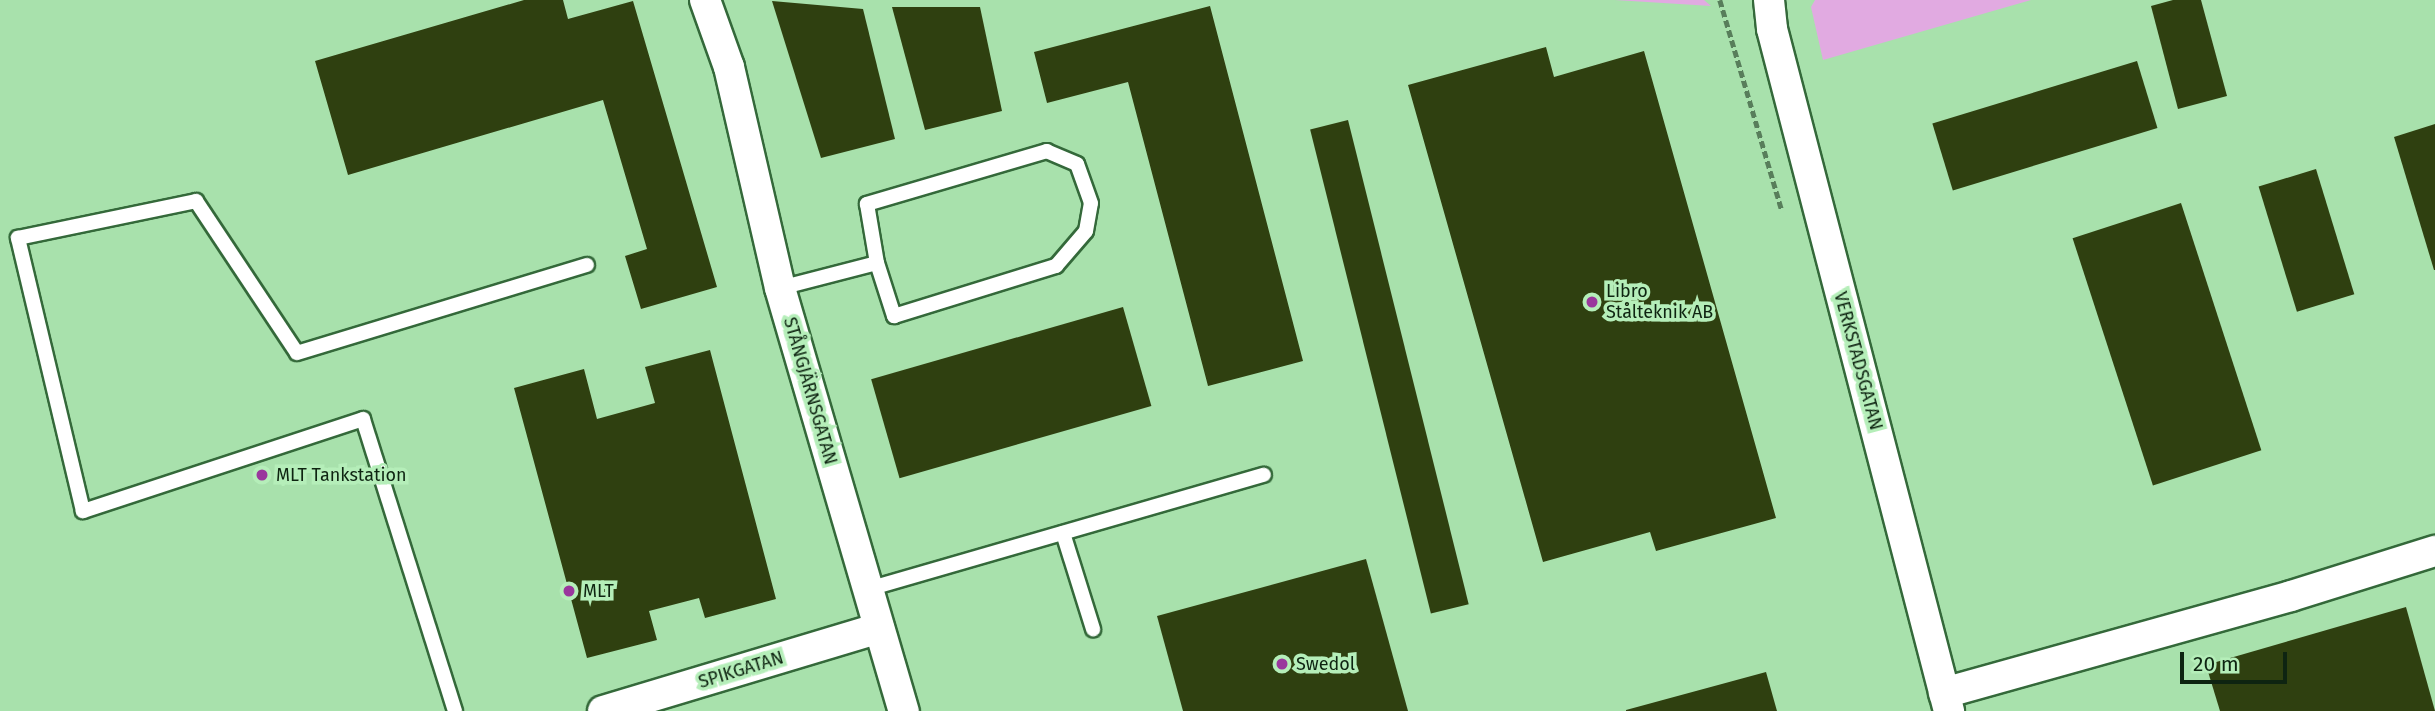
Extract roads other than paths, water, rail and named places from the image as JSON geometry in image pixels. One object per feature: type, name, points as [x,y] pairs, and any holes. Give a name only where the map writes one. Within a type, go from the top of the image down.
[{"type":"street","name":"STÅNGJÄRNSGATAN","points":[[705,0],[729,67],[780,288],[904,711]]},
{"type":"street","name":"STÅNGJÄRNSGATAN","points":[[723,0],[729,67]]},
{"type":"street","name":"VERKSTADSGATAN","points":[[1750,0],[1770,15],[1946,702],[2435,551]]},
{"type":"street","name":"SPIKGATAN","points":[[603,711],[879,628]]},
{"type":"lane","points":[[1047,151],[1077,164],[1091,203],[1086,231],[1056,266],[894,316],[877,263],[867,204],[1047,151]]},
{"type":"lane","points":[[455,711],[363,419],[83,511],[18,237],[196,201],[297,353],[587,265]]},
{"type":"lane","points":[[780,288],[877,263]]},
{"type":"lane","points":[[868,589],[1264,475]]},
{"type":"lane","points":[[1063,533],[1093,629]]},
{"type":"place","name":"Libro Stålteknik AB","points":[[1592,302]]},
{"type":"place","name":"MLT Tankstation","points":[[262,475]]},
{"type":"place","name":"MLT","points":[[569,591]]},
{"type":"place","name":"Swedol","points":[[1282,664]]}]
